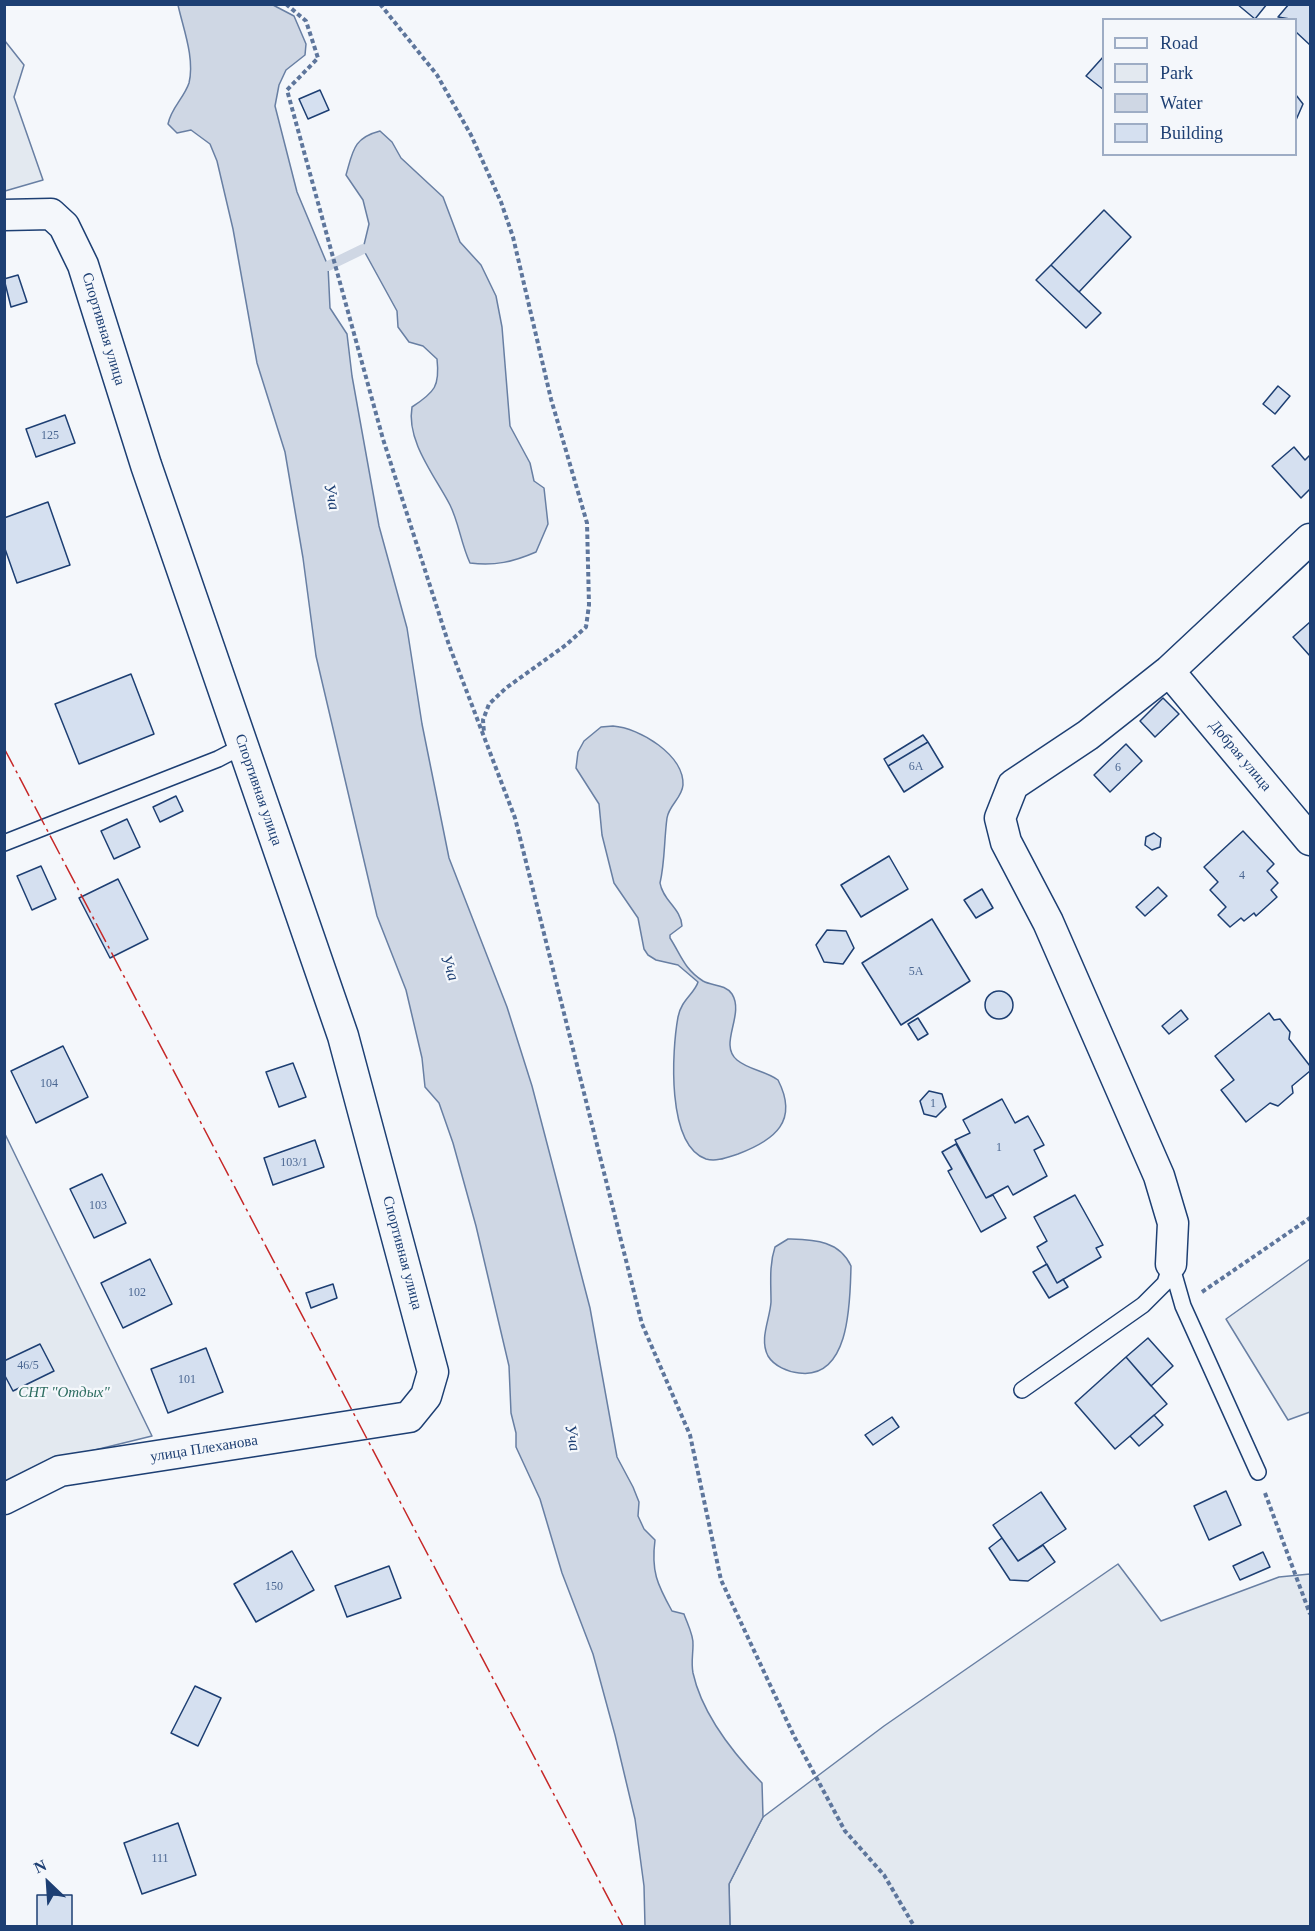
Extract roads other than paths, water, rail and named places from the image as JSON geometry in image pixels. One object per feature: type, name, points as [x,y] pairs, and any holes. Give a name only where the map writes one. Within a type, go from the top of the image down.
[{"type":"street","name":"Спортивная улица","points":[[4,215],[51,214],[64,226],[83,265],[146,465],[343,1036],[433,1372],[426,1396],[409,1417]]},
{"type":"street","points":[[1171,1264],[1173,1223],[1159,1176],[1048,922],[1006,842],[999,818],[1013,785],[1088,735],[1169,671],[1311,539]]},
{"type":"street","name":"Добрая улица","points":[[1169,671],[1311,840]]},
{"type":"street","name":"улица Плеханова","points":[[4,1499],[60,1471],[409,1417]]},
{"type":"lane","points":[[4,843],[218,759],[243,746]]},
{"type":"lane","points":[[1171,1264],[1183,1306],[1258,1472]]},
{"type":"lane","points":[[1022,1390],[1143,1305],[1165,1283],[1171,1264]]},
{"type":"water","name":"Уча","points":[[178,5],[273,5],[294,16],[306,44],[305,55],[286,70],[279,85],[275,106],[297,192],[328,266],[330,308],[347,334],[352,376],[379,526],[407,628],[422,724],[449,858],[507,1007],[532,1086],[590,1308],[617,1457],[639,1502],[638,1516],[644,1529],[655,1540],[656,1577],[672,1611],[684,1614],[693,1641],[693,1673],[697,1688],[711,1718],[740,1759],[762,1783],[763,1817],[729,1884],[730,1926],[645,1926],[644,1886],[635,1819],[615,1735],[593,1654],[562,1573],[540,1499],[516,1447],[516,1433],[511,1413],[509,1366],[476,1226],[453,1143],[439,1103],[425,1087],[422,1058],[406,990],[377,916],[316,656],[303,558],[285,452],[257,363],[233,229],[217,161],[210,144],[191,130],[177,133],[168,124],[189,83],[191,64]]},
{"type":"water","points":[[380,131],[392,142],[401,158],[443,197],[460,242],[481,265],[496,296],[502,327],[510,426],[530,463],[534,481],[544,488],[548,524],[536,552],[520,558],[496,563],[470,563],[450,505],[423,458],[413,433],[412,407],[434,388],[438,376],[437,359],[423,346],[409,342],[398,327],[397,311],[363,249],[369,224],[363,200],[346,175],[355,147],[364,137]]},
{"type":"water","points":[[613,726],[635,732],[659,745],[676,763],[683,785],[667,818],[660,883],[681,920],[682,926],[670,935],[670,938],[687,967],[703,981],[726,988],[732,994],[736,1011],[730,1046],[737,1060],[778,1080],[784,1094],[786,1107],[780,1127],[763,1142],[722,1159],[706,1159],[693,1150],[684,1136],[675,1095],[674,1051],[678,1017],[682,1006],[698,982],[678,965],[656,960],[644,949],[638,918],[614,883],[602,835],[599,804],[576,768],[578,752],[584,741],[601,727]]},
{"type":"water","points":[[788,1239],[816,1241],[833,1246],[846,1257],[851,1266],[850,1298],[844,1334],[838,1351],[829,1364],[816,1372],[799,1373],[786,1370],[771,1360],[766,1349],[765,1336],[771,1302],[773,1254],[775,1247]]},
{"type":"waterway","points":[[328,266],[363,249]]},
{"type":"park label","name":"СНТ \"Отдых\"","points":[[64,1393]]}]
